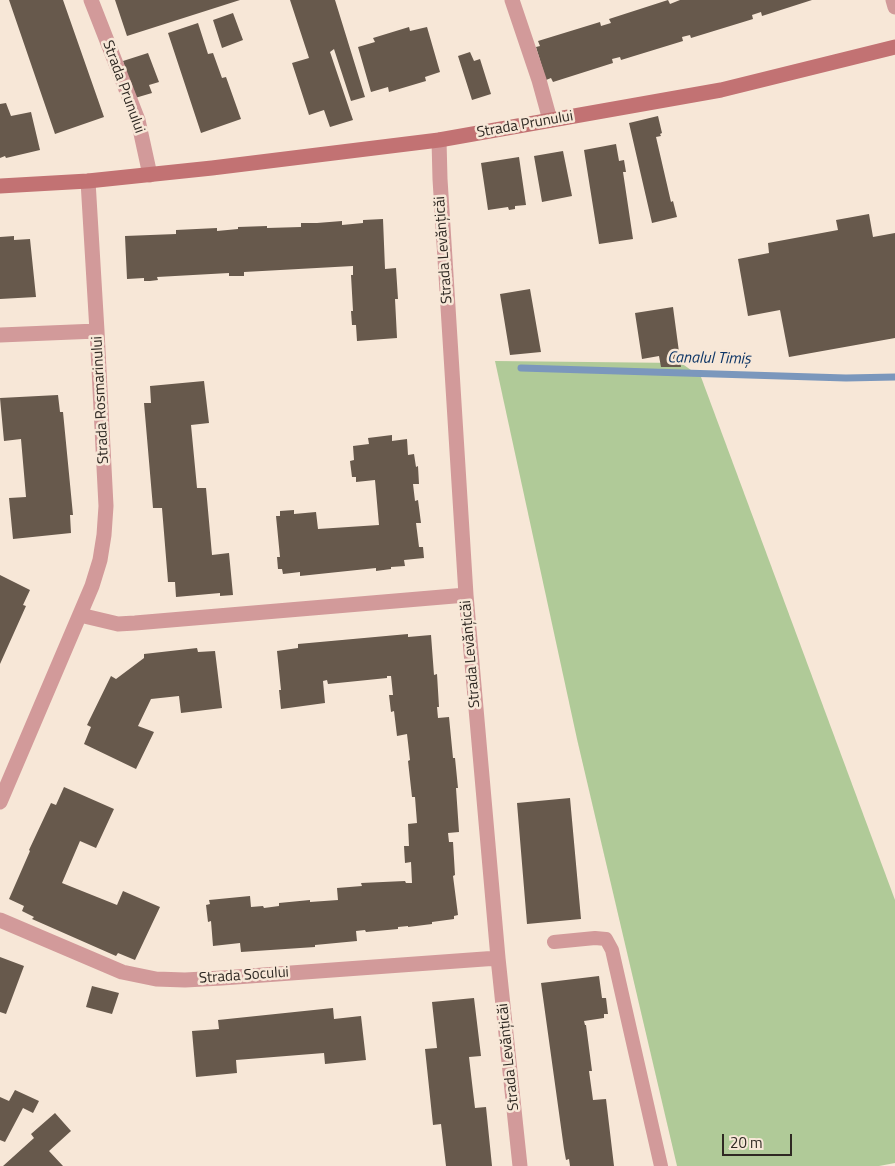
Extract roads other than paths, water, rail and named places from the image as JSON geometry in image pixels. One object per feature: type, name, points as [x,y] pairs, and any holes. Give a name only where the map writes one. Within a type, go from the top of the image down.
[{"type":"street","name":"Strada Prunului","points":[[91,0],[138,120],[150,175]]},
{"type":"street","points":[[512,0],[539,80],[550,120]]},
{"type":"street","points":[[893,0],[895,7]]},
{"type":"street","name":"Strada Prunului","points":[[0,186],[150,175],[439,140],[721,90],[895,47]]},
{"type":"street","name":"Strada Levănțicăi","points":[[439,140],[466,595],[498,958],[520,1166]]},
{"type":"street","name":"Strada Rosmarinului","points":[[0,802],[80,615],[94,577],[104,535],[106,506],[88,181]]},
{"type":"street","points":[[0,335],[97,331]]},
{"type":"street","points":[[80,615],[118,624],[466,595]]},
{"type":"street","name":"Strada Socului","points":[[0,920],[122,972],[156,979],[222,978],[498,958]]},
{"type":"lane","points":[[554,942],[595,938],[606,939],[612,950],[661,1166]]},
{"type":"waterway","name":"Canalul Timiș","points":[[521,368],[846,378],[895,377]]}]
